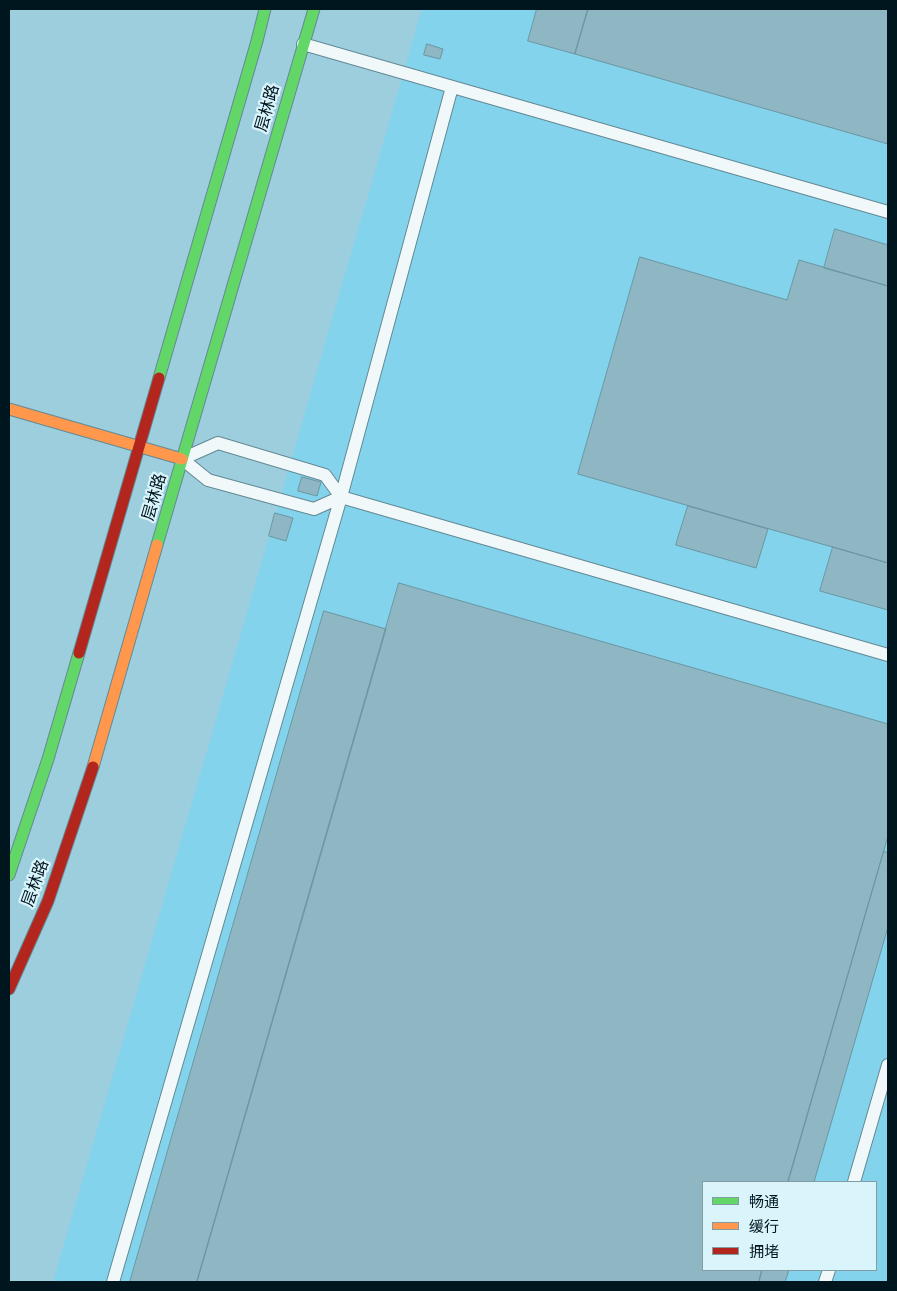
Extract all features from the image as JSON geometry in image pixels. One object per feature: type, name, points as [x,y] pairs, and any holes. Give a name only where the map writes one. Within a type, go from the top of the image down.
[{"type":"street","name":"层林路","points":[[9,875],[48,760],[257,41],[264,9]]},
{"type":"street","name":"层林路","points":[[9,989],[48,901],[91,773],[314,9]]},
{"type":"street","points":[[9,409],[182,459]]},
{"type":"lane","points":[[303,44],[888,212]]},
{"type":"lane","points":[[113,1282],[341,497],[452,87]]},
{"type":"lane","points":[[341,497],[314,509],[208,480],[182,459],[218,443],[325,475],[341,497],[888,655]]},
{"type":"lane","points":[[854,1181],[888,1065]]},
{"type":"shaded area","points":[[422,9],[888,9],[888,1282],[53,1282]]},
{"type":"building","points":[[537,9],[588,9],[575,54],[528,41]]},
{"type":"building","points":[[588,9],[888,9],[888,144],[575,54]]},
{"type":"building","points":[[427,44],[443,49],[440,59],[424,55]]},
{"type":"building","points":[[835,229],[888,245],[888,286],[824,268]]},
{"type":"building","points":[[640,257],[787,300],[799,260],[888,286],[888,563],[578,474]]},
{"type":"building","points":[[302,477],[321,482],[317,496],[298,491]]},
{"type":"building","points":[[688,506],[768,529],[756,568],[676,545]]},
{"type":"building","points":[[275,513],[293,518],[286,541],[269,536]]},
{"type":"building","points":[[833,547],[888,563],[888,610],[820,591]]},
{"type":"building","points":[[399,583],[888,724],[888,836],[788,1181],[702,1181],[702,1271],[762,1271],[759,1282],[197,1282]]},
{"type":"building","points":[[324,611],[386,629],[197,1282],[130,1282]]},
{"type":"building","points":[[884,851],[888,853],[888,927],[814,1181],[788,1181]]},
{"type":"building","points":[[762,1271],[789,1271],[785,1282],[759,1282]]},
{"type":"traffic: fast","points":[[159,378],[265,9]]},
{"type":"traffic: fast","points":[[157,545],[314,9]]},
{"type":"traffic: fast","points":[[9,875],[48,759],[79,653]]},
{"type":"traffic: slow","points":[[9,409],[182,459]]},
{"type":"traffic: slow","points":[[93,767],[157,545]]},
{"type":"traffic: jam","points":[[79,653],[159,378]]},
{"type":"traffic: jam","points":[[9,989],[48,901],[93,767]]}]
